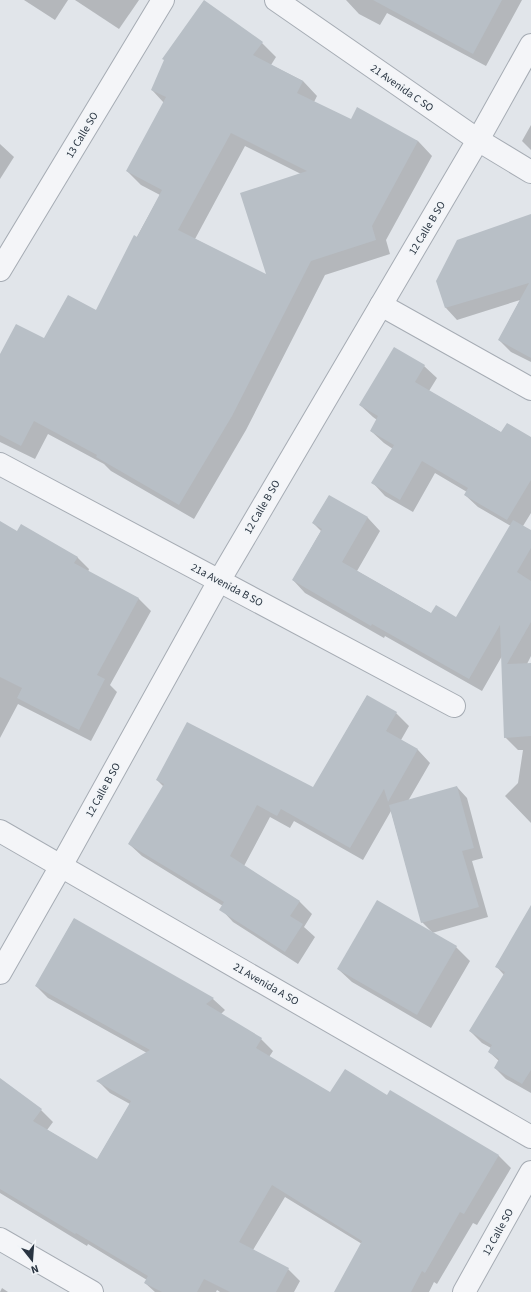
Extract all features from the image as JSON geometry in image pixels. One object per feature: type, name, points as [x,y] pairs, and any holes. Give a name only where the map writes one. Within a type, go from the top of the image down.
[{"type":"street","name":"13 Calle SO","points":[[0,270],[163,0]]},
{"type":"street","name":"21 Avenida C SO","points":[[276,0],[478,140],[531,172]]},
{"type":"street","name":"12 Calle B SO","points":[[0,973],[61,866],[219,580],[478,140],[531,45]]},
{"type":"street","points":[[381,305],[531,389]]},
{"type":"street","name":"21a Avenida B SO","points":[[0,464],[454,706]]},
{"type":"street","name":"21 Avenida A SO","points":[[0,831],[531,1137]]},
{"type":"street","name":"12 Calle SO","points":[[464,1292],[531,1172]]},
{"type":"street","points":[[0,1240],[92,1292]]},
{"type":"building","points":[[204,0],[263,42],[253,55],[303,81],[297,93],[351,119],[357,107],[418,141],[372,226],[376,240],[311,261],[232,416],[179,505],[96,457],[97,455],[34,421],[21,446],[0,435],[0,354],[16,324],[44,338],[68,295],[96,310],[134,235],[137,237],[162,190],[126,171],[166,97],[151,90],[164,60],[162,59]],"holes":[[[231,133],[307,171],[240,193],[266,274],[178,230]]]},
{"type":"building","points":[[373,0],[502,0],[473,54]]},
{"type":"building","points":[[531,214],[531,358],[498,340],[529,283],[445,308],[436,281],[457,240]]},
{"type":"building","points":[[394,347],[425,365],[415,382],[501,432],[507,423],[531,437],[531,480],[507,520],[464,495],[468,488],[422,461],[400,500],[371,483],[394,445],[370,431],[378,416],[359,405]]},
{"type":"building","points":[[329,495],[368,517],[342,562],[431,613],[436,605],[456,617],[513,520],[531,530],[531,548],[517,572],[531,581],[531,622],[507,664],[531,663],[531,736],[504,738],[500,625],[469,679],[372,624],[371,626],[292,580],[322,529],[312,523]]},
{"type":"building","points":[[0,521],[17,531],[21,524],[78,557],[74,563],[139,598],[97,675],[105,679],[79,730],[17,698],[22,688],[0,677]]},
{"type":"building","points":[[367,695],[397,712],[386,731],[418,749],[388,802],[384,789],[350,848],[281,809],[277,816],[257,805],[230,856],[300,901],[290,916],[303,924],[285,952],[219,910],[224,902],[128,844],[164,784],[156,780],[187,722],[313,787]]},
{"type":"building","points":[[457,786],[474,848],[462,851],[479,907],[421,923],[389,805]]},
{"type":"building","points":[[377,900],[457,946],[417,1015],[337,969]]},
{"type":"building","points":[[531,905],[531,1070],[522,1084],[494,1068],[499,1059],[488,1052],[492,1045],[469,1031],[505,972],[495,967]]},
{"type":"building","points":[[74,918],[214,998],[206,1004],[262,1038],[256,1048],[330,1092],[345,1069],[387,1095],[390,1090],[499,1155],[464,1214],[460,1212],[425,1273],[422,1271],[411,1292],[334,1292],[362,1241],[272,1185],[239,1242],[289,1268],[276,1292],[230,1292],[204,1279],[197,1292],[162,1292],[144,1283],[148,1276],[0,1189],[0,1078],[42,1109],[33,1121],[97,1159],[131,1101],[96,1081],[150,1050],[35,986]]}]
